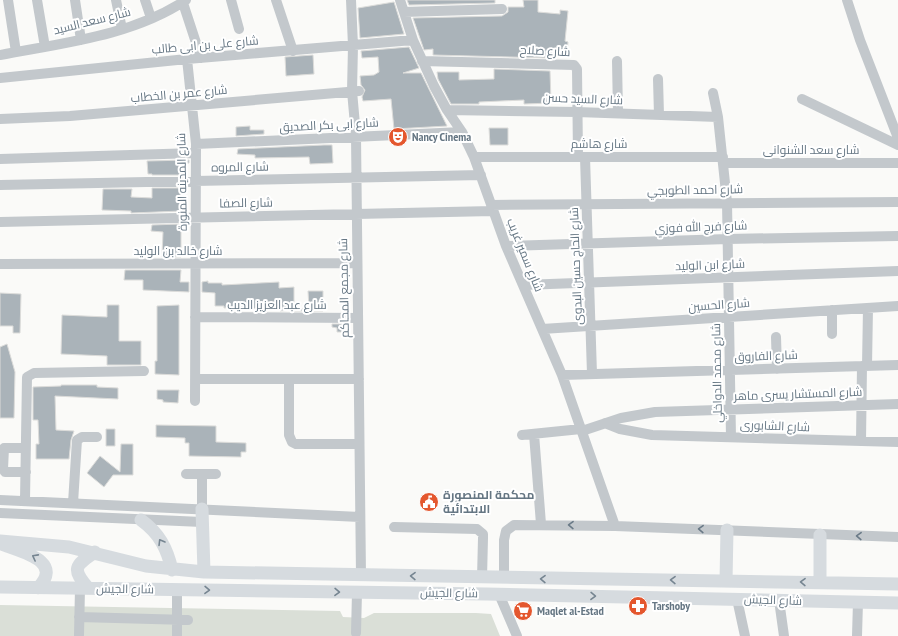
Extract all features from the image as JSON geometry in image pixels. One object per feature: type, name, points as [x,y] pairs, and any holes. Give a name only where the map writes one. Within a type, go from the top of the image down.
[{"type":"main road","points":[[202,516],[204,572]]},
{"type":"main road","points":[[141,520],[153,529],[162,541],[172,570]]},
{"type":"main road","points":[[726,581],[727,530]]},
{"type":"main road","points":[[820,535],[820,582]]},
{"type":"main road","points":[[0,542],[40,559],[45,566],[46,574],[44,582],[38,588]]},
{"type":"main road","name":"شارع الجيش","points":[[0,542],[44,543],[95,552],[120,560],[172,570],[204,572],[898,584]]},
{"type":"main road","points":[[84,588],[77,574],[76,568],[79,563],[95,552]]},
{"type":"main road","points":[[837,602],[842,592],[838,583]]},
{"type":"main road","points":[[863,602],[864,593],[868,583]]},
{"type":"main road","name":"شارع الجيش","points":[[0,587],[499,594],[898,603]]},
{"type":"street","points":[[8,0],[16,52]]},
{"type":"street","points":[[37,0],[45,47]]},
{"type":"street","points":[[75,0],[81,40]]},
{"type":"street","points":[[116,0],[122,30]]},
{"type":"street","points":[[145,0],[151,18]]},
{"type":"street","points":[[231,0],[239,29]]},
{"type":"street","points":[[276,0],[293,51]]},
{"type":"street","name":"شارع مجمع المحاكم","points":[[353,0],[353,46],[356,91],[361,575]]},
{"type":"street","name":"شارع سمير غريب","points":[[400,0],[413,40],[422,61],[447,110],[462,132],[474,157],[506,246],[562,375],[615,526]]},
{"type":"street","points":[[847,0],[860,40],[898,139]]},
{"type":"street","points":[[184,1],[200,58]]},
{"type":"street","name":"شارع سعد السيد","points":[[0,55],[81,40],[122,30],[151,18],[184,1]]},
{"type":"street","points":[[404,12],[502,9]]},
{"type":"street","name":"شارع على بن ابى طالب","points":[[0,78],[187,59],[413,40]]},
{"type":"street","name":"شارع المدينه المنورة","points":[[187,59],[196,148],[195,401]]},
{"type":"street","name":"شارع صلاح","points":[[422,61],[574,64],[577,69],[578,112],[582,157]]},
{"type":"street","points":[[617,61],[618,113]]},
{"type":"street","points":[[658,79],[659,115]]},
{"type":"street","name":"شارع عمر بن الخطاب","points":[[0,119],[70,116],[191,107],[356,91]]},
{"type":"street","name":"شارع محمد الدواخلي","points":[[713,93],[718,117],[727,202],[731,437]]},
{"type":"street","points":[[802,99],[898,139]]},
{"type":"street","name":"شارع السيد حسن","points":[[447,110],[618,113],[718,117]]},
{"type":"street","name":"شارع ابى بكر الصديق","points":[[0,159],[196,148],[356,136],[462,132]]},
{"type":"street","name":"شارع هاشم","points":[[474,157],[582,157],[723,160]]},
{"type":"street","name":"شارع الحاج حسين البدوى","points":[[582,157],[587,204],[592,374]]},
{"type":"street","name":"شارع سعد الشنوانى","points":[[723,160],[898,163]]},
{"type":"street","name":"شارع المروه","points":[[0,185],[481,175]]},
{"type":"street","name":"شارع احمد الطوبجي","points":[[492,208],[587,204],[898,202]]},
{"type":"street","name":"شارع الصفا","points":[[0,222],[357,214],[492,208]]},
{"type":"street","name":"شارع فرج الله فوزي","points":[[506,246],[728,239],[898,236]]},
{"type":"street","name":"شارع خالد بن الوليد","points":[[0,264],[357,263]]},
{"type":"street","name":"شارع ابن الوليد","points":[[523,285],[898,272]]},
{"type":"street","name":"شارع الحسين","points":[[542,329],[898,306]]},
{"type":"street","points":[[861,441],[868,308]]},
{"type":"street","points":[[832,310],[832,334]]},
{"type":"street","name":"شارع عبد العزيز الديب","points":[[195,317],[358,318]]},
{"type":"street","points":[[776,337],[777,369]]},
{"type":"street","name":"شارع الفاروق","points":[[562,375],[898,365]]},
{"type":"street","points":[[25,500],[26,382],[30,374],[144,371]]},
{"type":"street","points":[[195,379],[359,379]]},
{"type":"street","points":[[289,379],[289,435],[292,442],[296,444],[359,444]]},
{"type":"street","name":"شارع المستشار يسرى ماهر","points":[[522,435],[581,430],[627,417],[655,412],[898,404]]},
{"type":"street","name":"شارع الشابورى","points":[[605,423],[620,429],[641,434],[898,442]]},
{"type":"street","points":[[534,434],[541,524]]},
{"type":"street","points":[[74,503],[77,440],[82,437],[97,437]]},
{"type":"street","points":[[26,448],[4,448],[3,469],[5,472],[26,472]]},
{"type":"street","points":[[186,474],[216,474]]},
{"type":"street","points":[[202,474],[202,516]]},
{"type":"street","points":[[0,500],[74,503],[202,516]]},
{"type":"street","points":[[0,512],[141,520],[202,516],[360,517]]},
{"type":"street","points":[[504,578],[504,540],[506,531],[514,525],[541,524],[615,526],[898,537]]},
{"type":"street","points":[[394,528],[478,529],[483,534],[482,578]]},
{"type":"street","points":[[79,635],[79,617],[84,588]]},
{"type":"street","points":[[176,636],[177,590]]},
{"type":"street","points":[[356,633],[357,592]]},
{"type":"street","points":[[499,594],[517,636]]},
{"type":"street","points":[[736,599],[744,636]]},
{"type":"street","points":[[779,600],[784,636]]},
{"type":"street","points":[[857,636],[863,602]]},
{"type":"street","points":[[79,617],[188,620]]},
{"type":"shaded area","points":[[0,605],[340,611],[343,617],[364,618],[374,613],[476,613],[491,614],[500,636],[0,636]]},
{"type":"building","points":[[407,0],[495,0],[495,3],[409,5]]},
{"type":"building","points":[[523,0],[538,0],[538,12],[560,14],[560,10],[568,11],[565,41],[568,42],[567,54],[552,53],[550,54],[550,58],[433,55],[433,49],[424,50],[413,18],[502,16],[508,12],[508,7],[524,7]]},
{"type":"building","points":[[394,2],[404,34],[360,38],[358,8]]},
{"type":"building","points":[[409,47],[419,68],[403,73],[421,73],[447,126],[394,129],[391,99],[363,101],[362,97],[365,90],[361,85],[360,76],[374,75],[379,72],[378,57],[362,58],[361,51]]},
{"type":"building","points":[[313,55],[314,74],[286,76],[285,57]]},
{"type":"building","points":[[494,69],[550,71],[551,103],[524,104],[524,100],[479,102],[479,104],[451,104],[438,79],[437,72],[459,72],[459,80],[494,79]]},
{"type":"building","points":[[250,126],[250,130],[264,130],[264,134],[236,136],[236,127]]},
{"type":"building","points":[[489,128],[508,128],[508,145],[490,145]]},
{"type":"building","points":[[332,145],[333,163],[310,164],[309,157],[255,158],[255,155],[237,154],[238,149]]},
{"type":"building","points":[[189,160],[189,163],[180,164],[180,175],[148,174],[147,161]]},
{"type":"building","points":[[152,188],[180,188],[181,211],[131,213],[131,211],[102,210],[103,189],[132,189],[131,197],[152,198]]},
{"type":"building","points":[[181,224],[181,257],[162,257],[163,232],[151,231],[152,225]]},
{"type":"building","points":[[125,270],[181,270],[180,282],[189,282],[189,292],[143,290],[143,280],[124,280]]},
{"type":"building","points":[[208,281],[208,283],[222,283],[222,285],[279,282],[279,288],[294,287],[294,310],[280,311],[280,306],[238,309],[238,307],[224,308],[224,306],[215,306],[215,293],[202,292],[202,282]]},
{"type":"building","points":[[308,291],[323,291],[323,311],[294,311],[294,309],[309,308]]},
{"type":"building","points":[[0,293],[21,294],[20,333],[13,333],[13,326],[0,326]]},
{"type":"building","points":[[107,305],[119,305],[119,341],[141,341],[141,365],[107,365],[107,356],[61,354],[62,315],[107,317]]},
{"type":"building","points":[[179,305],[179,375],[155,374],[155,361],[157,361],[157,306]]},
{"type":"building","points":[[332,324],[346,324],[345,332],[337,332],[337,328],[332,327]]},
{"type":"building","points":[[7,344],[15,372],[14,418],[0,418],[0,347]]},
{"type":"building","points":[[97,385],[97,387],[118,388],[118,399],[55,396],[56,430],[74,431],[71,440],[69,459],[36,459],[36,444],[39,444],[38,420],[33,420],[33,387]]},
{"type":"building","points":[[157,390],[179,390],[178,403],[163,402],[163,400],[157,399]]},
{"type":"building","points":[[156,425],[216,426],[216,442],[246,443],[246,452],[241,452],[241,457],[189,456],[189,443],[185,443],[185,438],[156,437]]},
{"type":"building","points":[[106,429],[115,429],[115,446],[106,446]]},
{"type":"building","points":[[121,444],[133,444],[133,475],[113,475],[104,487],[87,473],[100,456],[120,472]]},
{"type":"place","name":"Nancy Cinema","points":[[398,137]]},
{"type":"place","name":"محكمة المنصورة الابتدائية","points":[[429,502]]},
{"type":"place","name":"Tarshoby","points":[[638,606]]},
{"type":"place","name":"Maqlet al-Estad","points":[[523,611]]}]
